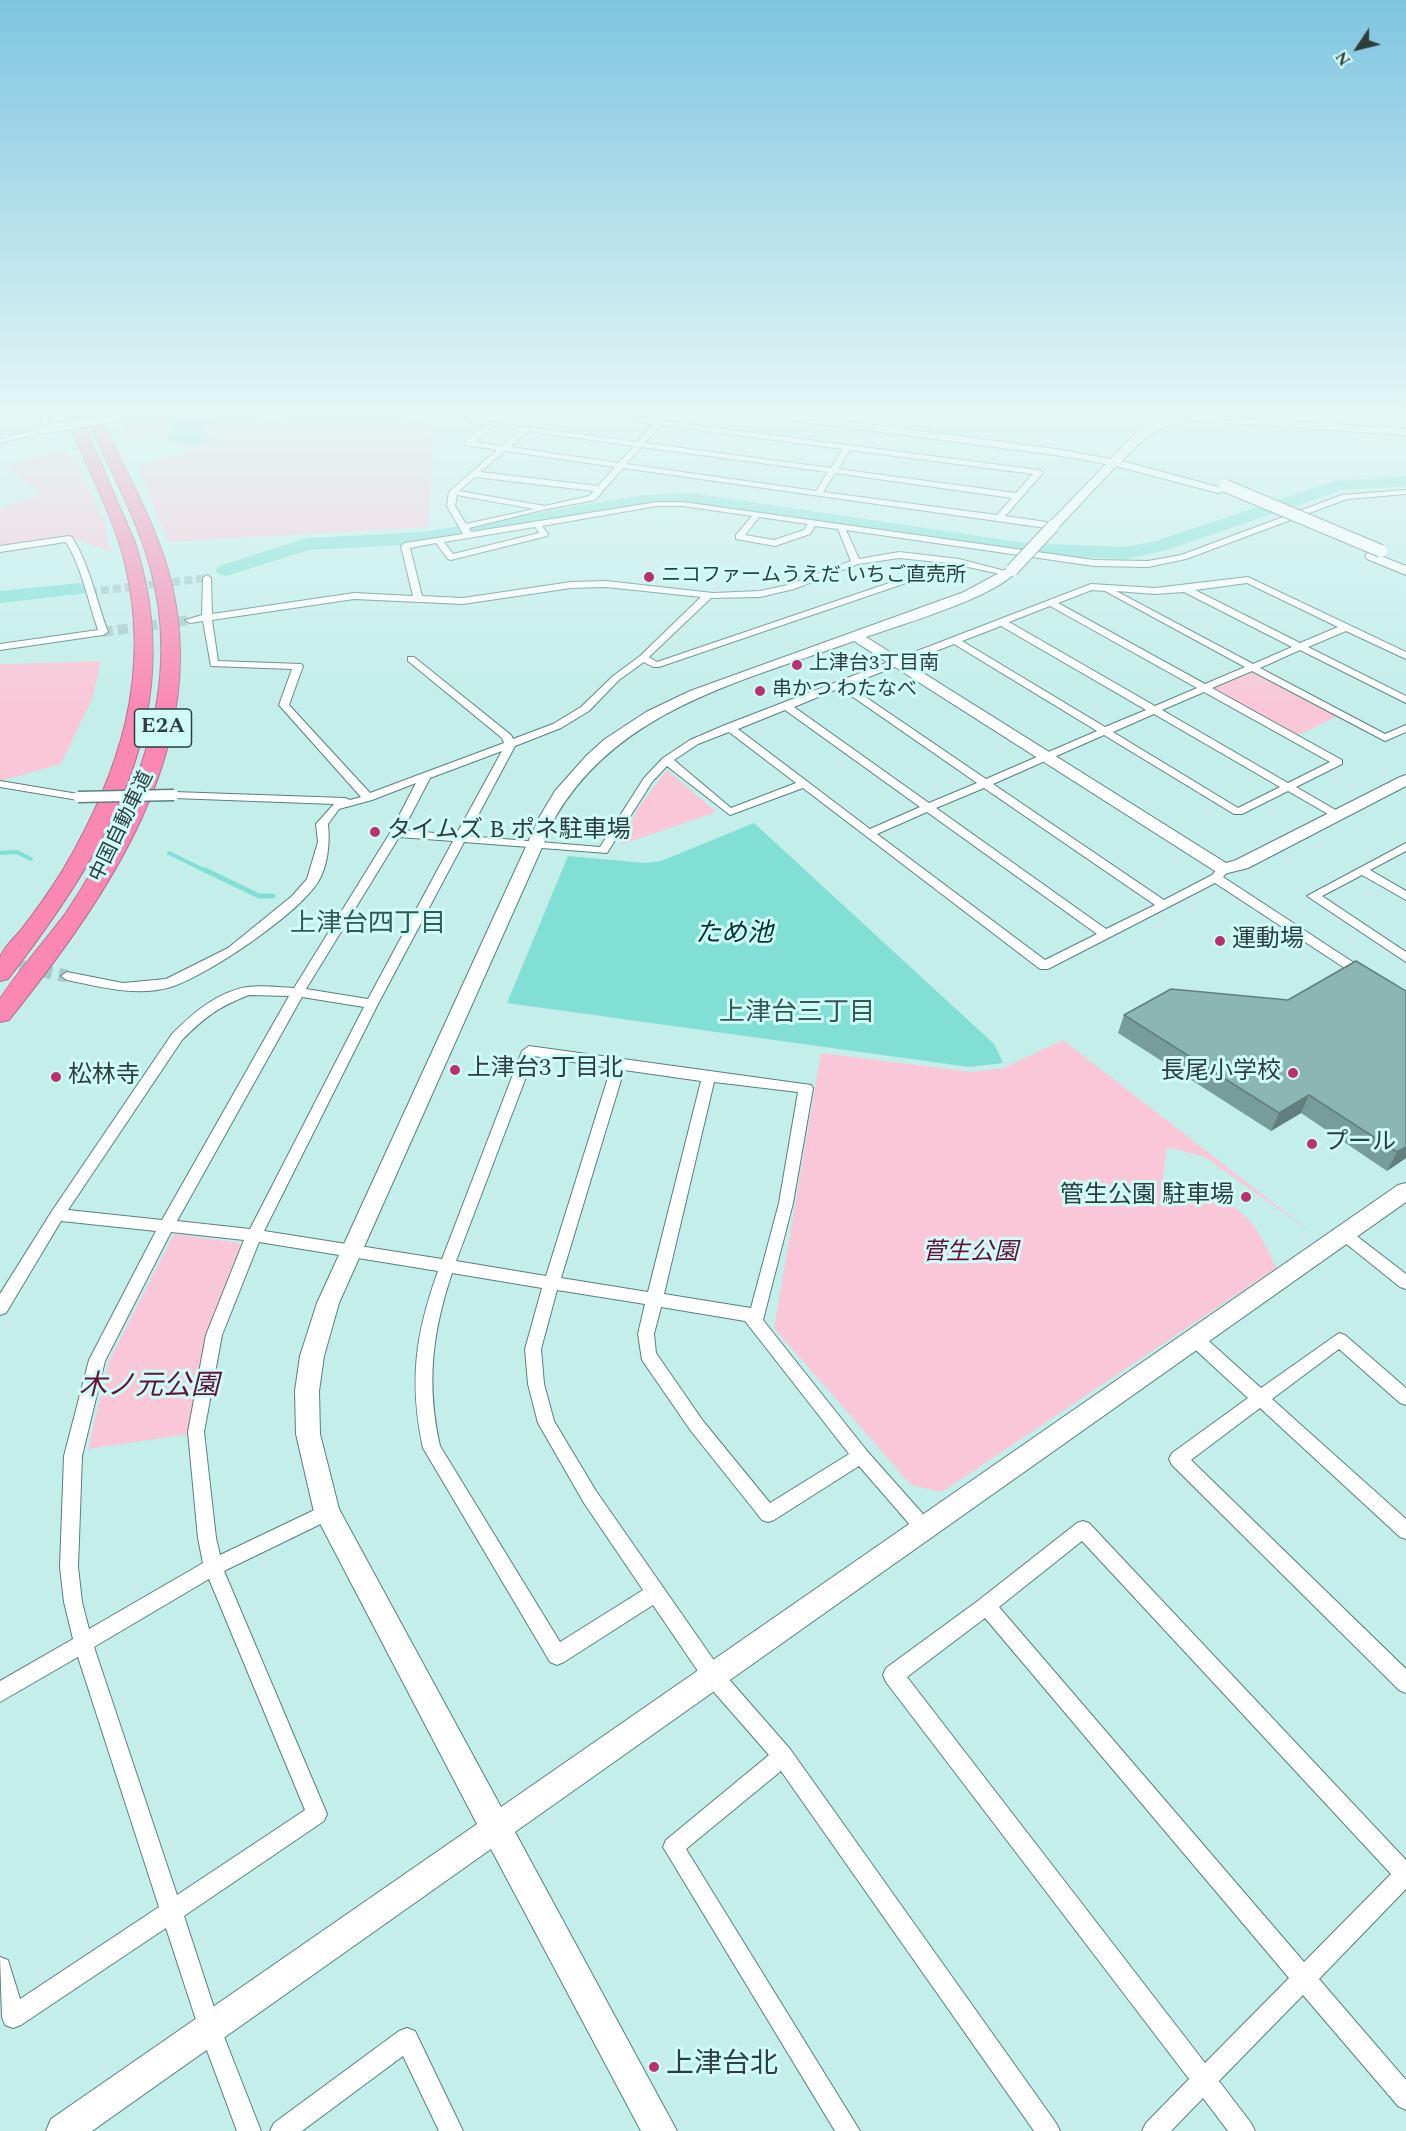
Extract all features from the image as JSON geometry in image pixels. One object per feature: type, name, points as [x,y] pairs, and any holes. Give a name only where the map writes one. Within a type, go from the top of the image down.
[{"type":"highway","name":"中国自動車道","points":[[0,973],[45,915],[104,815],[136,732],[146,661],[144,624],[133,563],[113,510]]},
{"type":"highway","name":"中国自動車道","points":[[0,1014],[72,921],[107,867],[132,818],[151,773],[163,731],[170,692],[172,656],[170,620],[164,587],[137,510]]},
{"type":"street","points":[[454,510],[466,531]]},
{"type":"street","points":[[418,598],[405,546],[439,541],[537,510]]},
{"type":"street","points":[[466,531],[537,524],[618,510]]},
{"type":"street","points":[[731,510],[1094,563],[1148,564],[1183,557],[1308,510]]},
{"type":"street","points":[[942,510],[1053,526]]},
{"type":"street","points":[[999,518],[1005,510]]},
{"type":"street","points":[[660,2131],[327,1512],[308,1434],[307,1391],[312,1356],[321,1321],[536,843],[554,805],[571,781],[607,745],[634,725],[695,693],[981,590],[1010,572],[1068,510]]},
{"type":"street","points":[[1275,510],[1376,553],[1406,562]]},
{"type":"street","points":[[757,514],[740,537],[775,543],[807,532],[813,522]]},
{"type":"street","points":[[439,541],[451,557],[544,534],[537,524]]},
{"type":"street","points":[[841,526],[856,562]]},
{"type":"street","points":[[0,549],[69,539],[81,559],[89,592],[104,632],[0,647]]},
{"type":"street","points":[[1376,553],[1406,571]]},
{"type":"street","points":[[190,620],[354,596],[463,601],[571,585],[606,584],[709,596],[760,594],[791,586],[856,562],[899,555],[959,562],[1010,572]]},
{"type":"street","points":[[642,658],[656,665],[959,562]]},
{"type":"street","points":[[207,578],[207,617],[214,664],[298,666],[284,705],[364,800]]},
{"type":"street","points":[[396,833],[536,843],[603,851],[648,780],[667,760],[694,742],[1091,587],[1107,590],[1185,589],[1248,580],[1406,656]]},
{"type":"street","points":[[1185,589],[1406,700]]},
{"type":"street","points":[[1107,590],[1385,738],[1406,728]]},
{"type":"street","points":[[67,976],[123,987],[168,983],[232,951],[296,899],[313,880],[324,842],[322,824],[335,807],[364,800],[557,726],[585,709],[616,678],[642,658],[709,596]]},
{"type":"street","points":[[954,640],[1238,812],[1338,762],[1051,603]]},
{"type":"street","points":[[1001,622],[1336,815]]},
{"type":"street","points":[[870,833],[1346,627]]},
{"type":"street","points":[[856,636],[1210,862],[1220,873],[1376,982]]},
{"type":"street","points":[[0,1968],[13,2017],[316,1814],[213,1567],[205,1527],[196,1432],[214,1335],[254,1235],[372,1004],[510,745],[507,737],[411,659]]},
{"type":"street","points":[[840,684],[1162,904]]},
{"type":"street","points":[[785,705],[1106,935]]},
{"type":"street","points":[[729,727],[1044,966],[1220,873],[1406,780]]},
{"type":"street","points":[[667,760],[730,812],[805,784]]},
{"type":"street","points":[[249,2131],[210,2028],[83,1641],[73,1602],[69,1567],[73,1456],[97,1360],[166,1227],[298,992],[396,833],[425,777]]},
{"type":"street","points":[[0,784],[78,797],[174,795],[364,800]]},
{"type":"street","points":[[1406,846],[1313,896],[1406,958]]},
{"type":"street","points":[[1362,870],[1406,896]]},
{"type":"street","points":[[0,1308],[57,1215],[177,1037],[196,1018],[218,1002],[248,991],[298,992],[372,1004]]},
{"type":"street","points":[[57,1215],[254,1235],[447,1268],[757,1316],[786,1203],[806,1088],[709,1077],[528,1051],[447,1268],[428,1329],[423,1360],[424,1422],[432,1448],[557,1655],[656,1593]]},
{"type":"street","points":[[619,1064],[551,1283],[533,1349],[536,1384],[546,1423],[590,1497],[713,1677],[783,1756],[1048,2131]]},
{"type":"street","points":[[709,1077],[646,1334],[648,1355],[697,1426],[768,1514],[861,1456]]},
{"type":"street","points":[[63,2131],[1406,1191]]},
{"type":"street","points":[[1344,1234],[1406,1283]]},
{"type":"street","points":[[750,1315],[861,1456],[924,1528]]},
{"type":"street","points":[[1195,1339],[1406,1531]]},
{"type":"street","points":[[1406,1398],[1339,1340],[1178,1459],[1406,1683]]},
{"type":"street","points":[[0,1692],[83,1641],[213,1567],[327,1512]]},
{"type":"street","points":[[1154,2131],[1204,2080],[1304,1978],[1406,1875],[1083,1529],[986,1606],[893,1675],[1204,2080],[1243,2131]]},
{"type":"street","points":[[986,1606],[1406,2098]]},
{"type":"street","points":[[783,1756],[673,1847],[848,2131]]},
{"type":"street","points":[[282,2131],[407,2039],[451,2131]]},
{"type":"green space","points":[[0,510],[99,510],[104,520],[111,552],[66,535],[0,546]]},
{"type":"green space","points":[[156,510],[429,510],[428,527],[168,542]]},
{"type":"green space","points":[[101,661],[92,699],[61,764],[0,781],[0,664]]},
{"type":"green space","points":[[1253,670],[1338,716],[1296,736],[1210,688]]},
{"type":"green space","points":[[667,770],[716,812],[620,845],[639,807]]},
{"type":"green space","name":"菅生公園","points":[[1063,1040],[1312,1233],[1205,1157],[1167,1147],[1162,1185],[1185,1190],[1188,1179],[1231,1205],[1254,1226],[1276,1268],[942,1492],[911,1485],[774,1328],[821,1053],[971,1072],[1004,1068]]},
{"type":"green space","name":"木ノ元公園","points":[[174,1234],[239,1243],[241,1249],[207,1335],[194,1389],[189,1434],[88,1449],[109,1361]]},
{"type":"water","name":"ため池","points":[[754,823],[994,1044],[1003,1063],[969,1067],[507,1003],[568,856],[645,863],[661,861]]},
{"type":"building","name":"長尾小学校","points":[[1356,961],[1406,991],[1406,1147],[1397,1152],[1309,1095],[1279,1113],[1124,1015],[1171,989],[1288,1000]]},
{"type":"waterway","points":[[226,570],[307,544],[423,538],[583,510]]},
{"type":"waterway","points":[[773,510],[1026,549],[1107,553],[1125,553],[1160,546],[1265,510]]},
{"type":"waterway","points":[[0,597],[80,589]]},
{"type":"waterway","points":[[0,853],[17,852],[31,859]]},
{"type":"waterway","points":[[169,853],[208,872]]},
{"type":"waterway","points":[[205,870],[259,896],[273,896]]},
{"type":"tunnel","points":[[89,592],[207,578]]},
{"type":"tunnel","points":[[103,632],[190,620]]},
{"type":"tunnel","points":[[0,962],[67,976]]},
{"type":"place","name":"ニコファームうえだ いちご直売所","points":[[649,577]]},
{"type":"place","name":"上津台3丁目南","points":[[797,665]]},
{"type":"place","name":"串かつ わたなべ","points":[[760,691]]},
{"type":"place","name":"タイムズ B ポネ駐車場","points":[[375,832]]},
{"type":"place","name":"運動場","points":[[1220,941]]},
{"type":"place","name":"上津台3丁目北","points":[[455,1070]]},
{"type":"place","name":"長尾小学校","points":[[1293,1073]]},
{"type":"place","name":"松林寺","points":[[56,1077]]},
{"type":"place","name":"プール","points":[[1312,1144]]},
{"type":"place","name":"管生公園 駐車場","points":[[1246,1197]]},
{"type":"place","name":"上津台北","points":[[654,2067]]},
{"type":"district","name":"上津台四丁目","points":[[368,926]]},
{"type":"district","name":"上津台三丁目","points":[[797,1015]]}]
